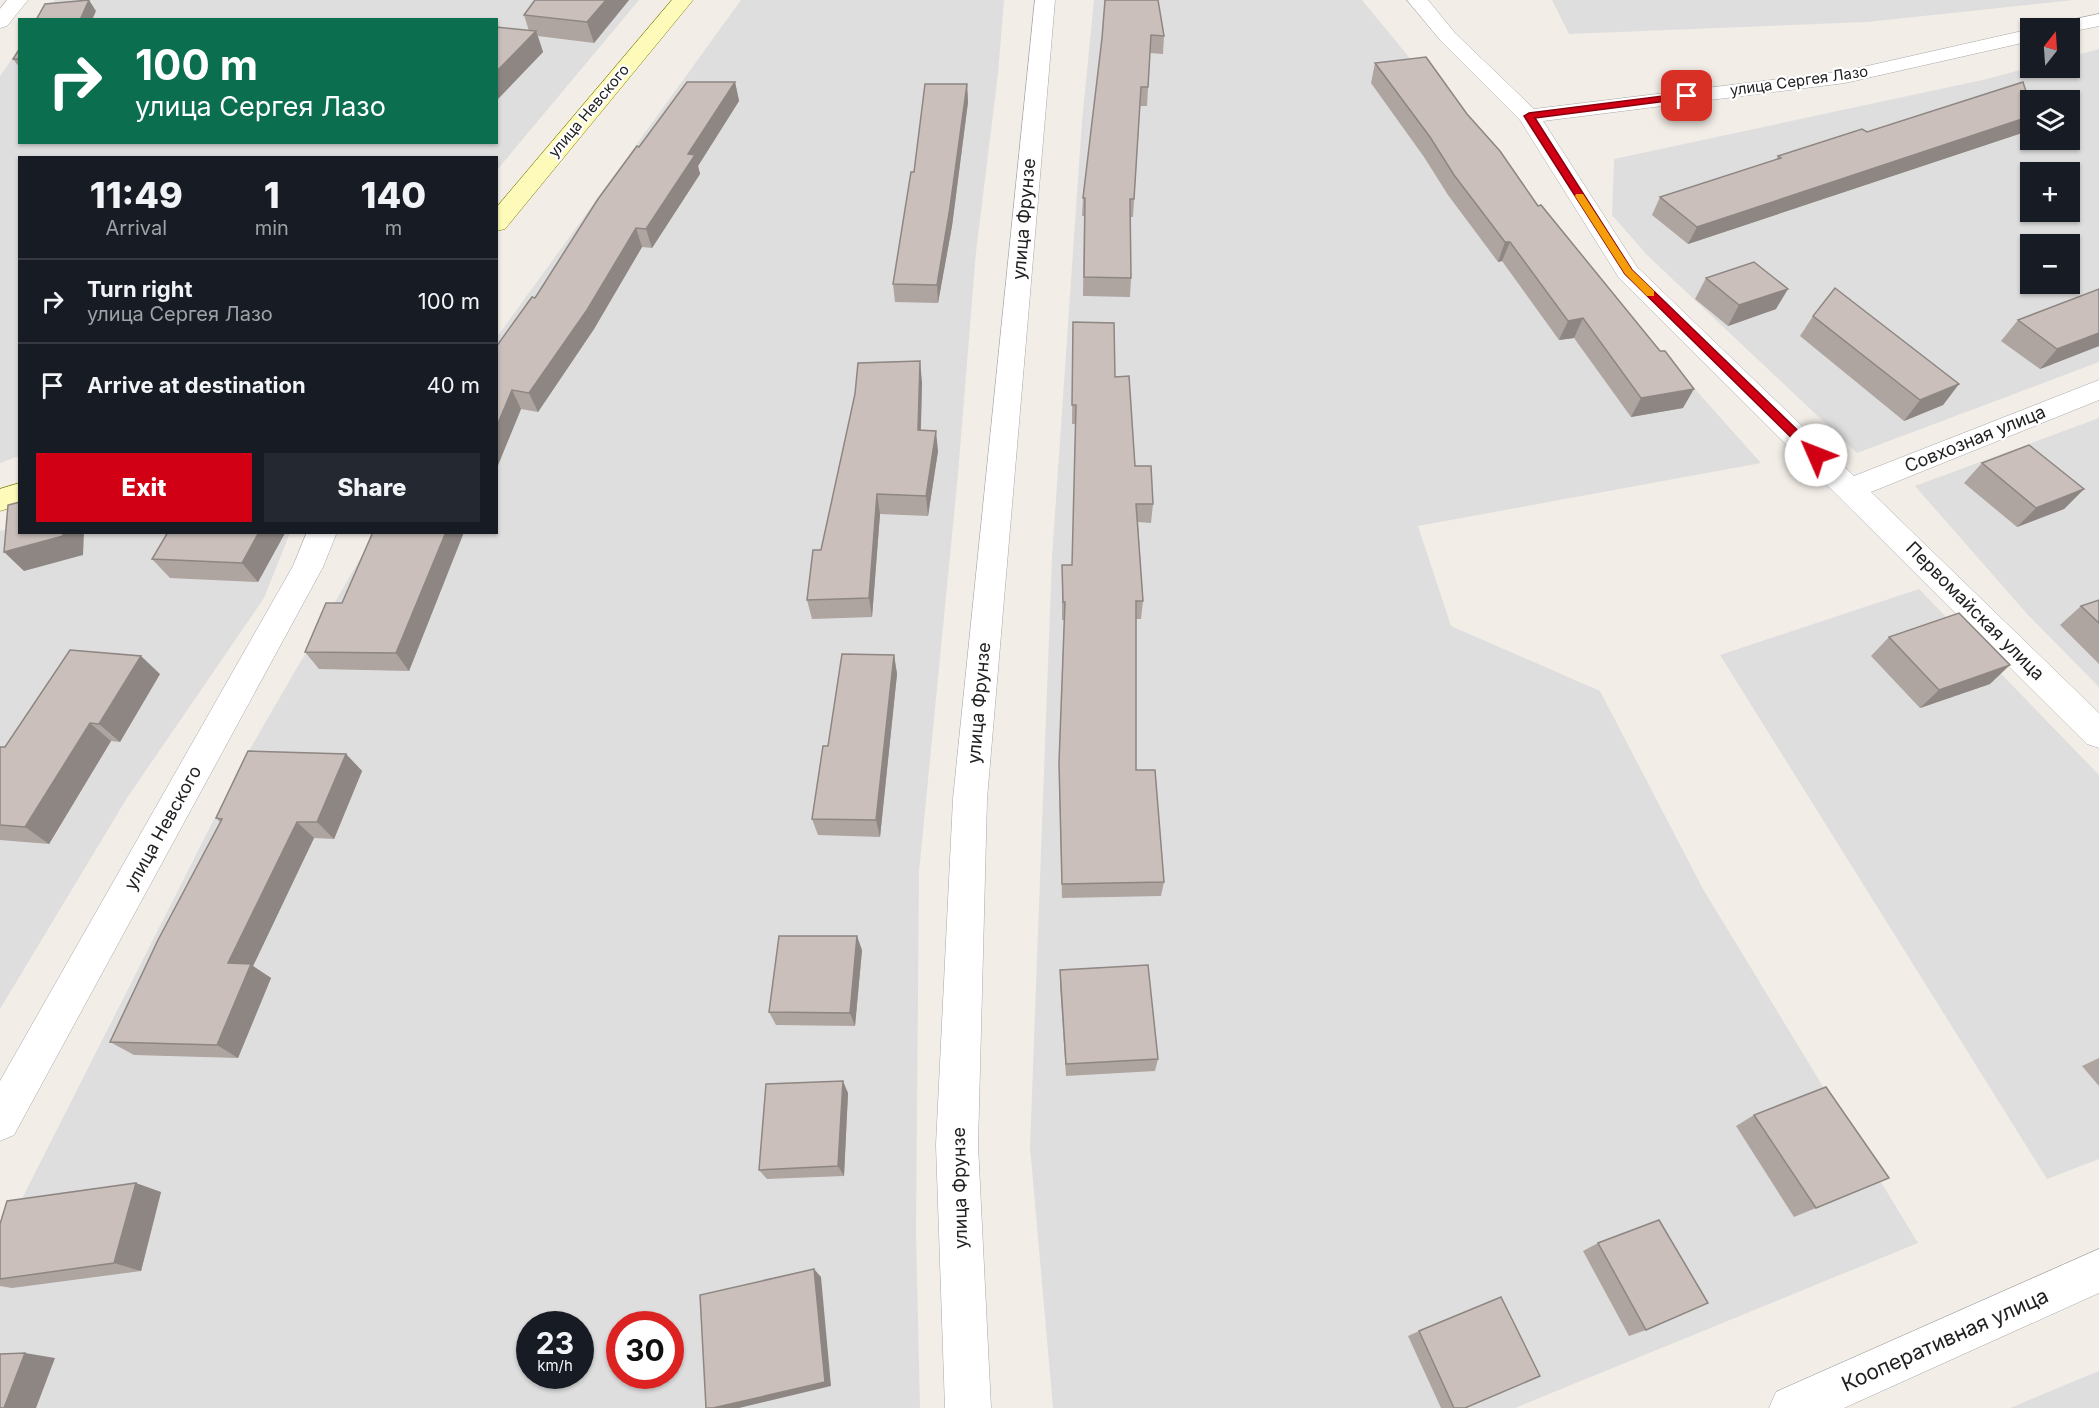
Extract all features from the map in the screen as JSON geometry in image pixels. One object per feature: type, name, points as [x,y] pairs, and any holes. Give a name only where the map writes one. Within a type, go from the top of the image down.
[{"type":"main road","name":"улица Невского","points":[[498,222],[683,0]]},
{"type":"main road","points":[[0,500],[18,495]]},
{"type":"street","points":[[0,22],[18,0]]},
{"type":"street","name":"улица Фрунзе","points":[[968,1408],[957,1145],[970,799],[1045,0]]},
{"type":"street","name":"Первомайская улица","points":[[1417,0],[1448,37],[1529,116],[1628,272],[2099,734]]},
{"type":"street","points":[[2080,24],[2099,20]]},
{"type":"street","name":"улица Сергея Лазо","points":[[1529,116],[1845,76],[2020,37]]},
{"type":"street","name":"Совхозная улица","points":[[1850,489],[2099,389]]},
{"type":"street","name":"улица Невского","points":[[0,1121],[308,567],[321,534]]},
{"type":"street","name":"Кооперативная улица","points":[[1792,1408],[2099,1271]]},
{"type":"shaded area","points":[[55,0],[639,0],[498,169],[498,156],[18,156],[18,456],[0,463],[0,76],[18,50],[18,144],[498,144],[498,18],[42,18]]},
{"type":"shaded area","points":[[741,0],[1004,0],[998,74],[976,252],[958,474],[919,872],[916,1233],[920,1408],[0,1408],[0,1242],[247,754],[374,534],[498,534],[498,336]]},
{"type":"shaded area","points":[[1094,0],[1362,0],[1533,208],[1761,463],[1418,526],[1451,626],[1600,691],[1703,889],[1918,1243],[1515,1408],[1053,1408],[1030,1147],[1052,557],[1082,121]]},
{"type":"shaded area","points":[[1552,0],[2073,0],[1867,22],[1569,34]]},
{"type":"shaded area","points":[[2099,49],[2099,362],[1857,453],[1647,255],[1612,215],[1614,159],[2020,70],[2020,78],[2080,78],[2080,54]]},
{"type":"shaded area","points":[[2099,418],[2099,687],[2028,615],[1915,486]]},
{"type":"shaded area","points":[[18,526],[18,534],[290,534],[264,598],[127,798],[0,1009],[0,531]]},
{"type":"shaded area","points":[[1919,589],[2099,775],[2099,1159],[2047,1179],[1720,655]]},
{"type":"shaded area","points":[[2099,1371],[2099,1408],[2010,1408]]},
{"type":"building","points":[[89,0],[81,18],[37,18],[45,4]]},
{"type":"building","points":[[535,0],[606,0],[587,22],[524,15]]},
{"type":"building","points":[[1105,0],[1158,0],[1164,36],[1151,35],[1148,87],[1141,87],[1134,199],[1130,199],[1131,278],[1084,277],[1085,198],[1083,198]]},
{"type":"building","points":[[498,27],[536,31],[498,70]]},
{"type":"building","points":[[1426,57],[1467,114],[1500,151],[1538,206],[1541,205],[1660,351],[1665,351],[1694,389],[1641,398],[1583,318],[1568,321],[1510,242],[1505,242],[1454,175],[1430,137],[1375,63]]},
{"type":"building","points":[[687,82],[735,82],[688,154],[695,155],[646,229],[636,228],[587,310],[529,393],[512,390],[498,423],[498,344],[532,297],[535,298],[598,199],[637,146],[639,147]]},
{"type":"building","points":[[2023,82],[2026,90],[2020,90],[2020,120],[1697,227],[1660,197],[1862,129],[1867,132]]},
{"type":"building","points":[[925,84],[967,84],[950,207],[937,285],[893,284],[911,172],[914,172]]},
{"type":"building","points":[[1754,262],[1788,289],[1739,305],[1706,278]]},
{"type":"building","points":[[1835,288],[1959,384],[1920,400],[1813,316]]},
{"type":"building","points":[[2099,289],[2099,333],[2057,349],[2018,320]]},
{"type":"building","points":[[1073,322],[1114,323],[1115,377],[1129,376],[1135,466],[1151,466],[1153,504],[1136,504],[1143,601],[1136,601],[1136,770],[1155,770],[1164,882],[1062,884],[1059,763],[1065,602],[1063,602],[1062,565],[1072,565],[1076,405],[1072,405]]},
{"type":"building","points":[[920,361],[918,430],[936,431],[926,496],[877,494],[869,598],[807,600],[813,550],[821,550],[855,394],[858,363]]},
{"type":"building","points":[[2029,445],[2084,489],[2036,508],[1982,463]]},
{"type":"building","points":[[18,502],[18,534],[63,534],[63,536],[4,552],[8,505]]},
{"type":"building","points":[[167,534],[258,534],[242,563],[152,559]]},
{"type":"building","points":[[372,534],[445,534],[396,653],[305,652],[326,603],[342,603]]},
{"type":"building","points":[[2099,600],[2099,623],[2081,606]]},
{"type":"building","points":[[1959,613],[2010,665],[1939,690],[1889,637]]},
{"type":"building","points":[[70,650],[141,656],[99,724],[90,723],[25,827],[0,825],[0,747],[5,747]]},
{"type":"building","points":[[842,654],[894,655],[876,820],[812,819],[823,746],[828,746]]},
{"type":"building","points":[[248,751],[346,754],[317,822],[297,822],[228,963],[251,964],[217,1045],[110,1042],[158,940],[222,819],[216,818]]},
{"type":"building","points":[[779,936],[857,936],[850,1013],[769,1012]]},
{"type":"building","points":[[1148,965],[1158,1059],[1066,1064],[1060,970]]},
{"type":"building","points":[[843,1081],[838,1166],[759,1170],[766,1084]]},
{"type":"building","points":[[1826,1087],[1889,1178],[1816,1208],[1754,1115]]},
{"type":"building","points":[[136,1183],[114,1263],[0,1279],[0,1224],[7,1201]]},
{"type":"building","points":[[1659,1220],[1708,1303],[1646,1330],[1598,1243]]},
{"type":"building","points":[[814,1269],[825,1382],[706,1408],[700,1295]]},
{"type":"building","points":[[1501,1297],[1540,1376],[1465,1408],[1454,1408],[1419,1331]]},
{"type":"building","points":[[25,1353],[4,1408],[0,1408],[0,1354]]},
{"type":"slow traffic","points":[[1580,196],[1628,272],[1651,294]]},
{"type":"route","points":[[1687,96],[1529,116],[1628,272],[1816,455]]}]
